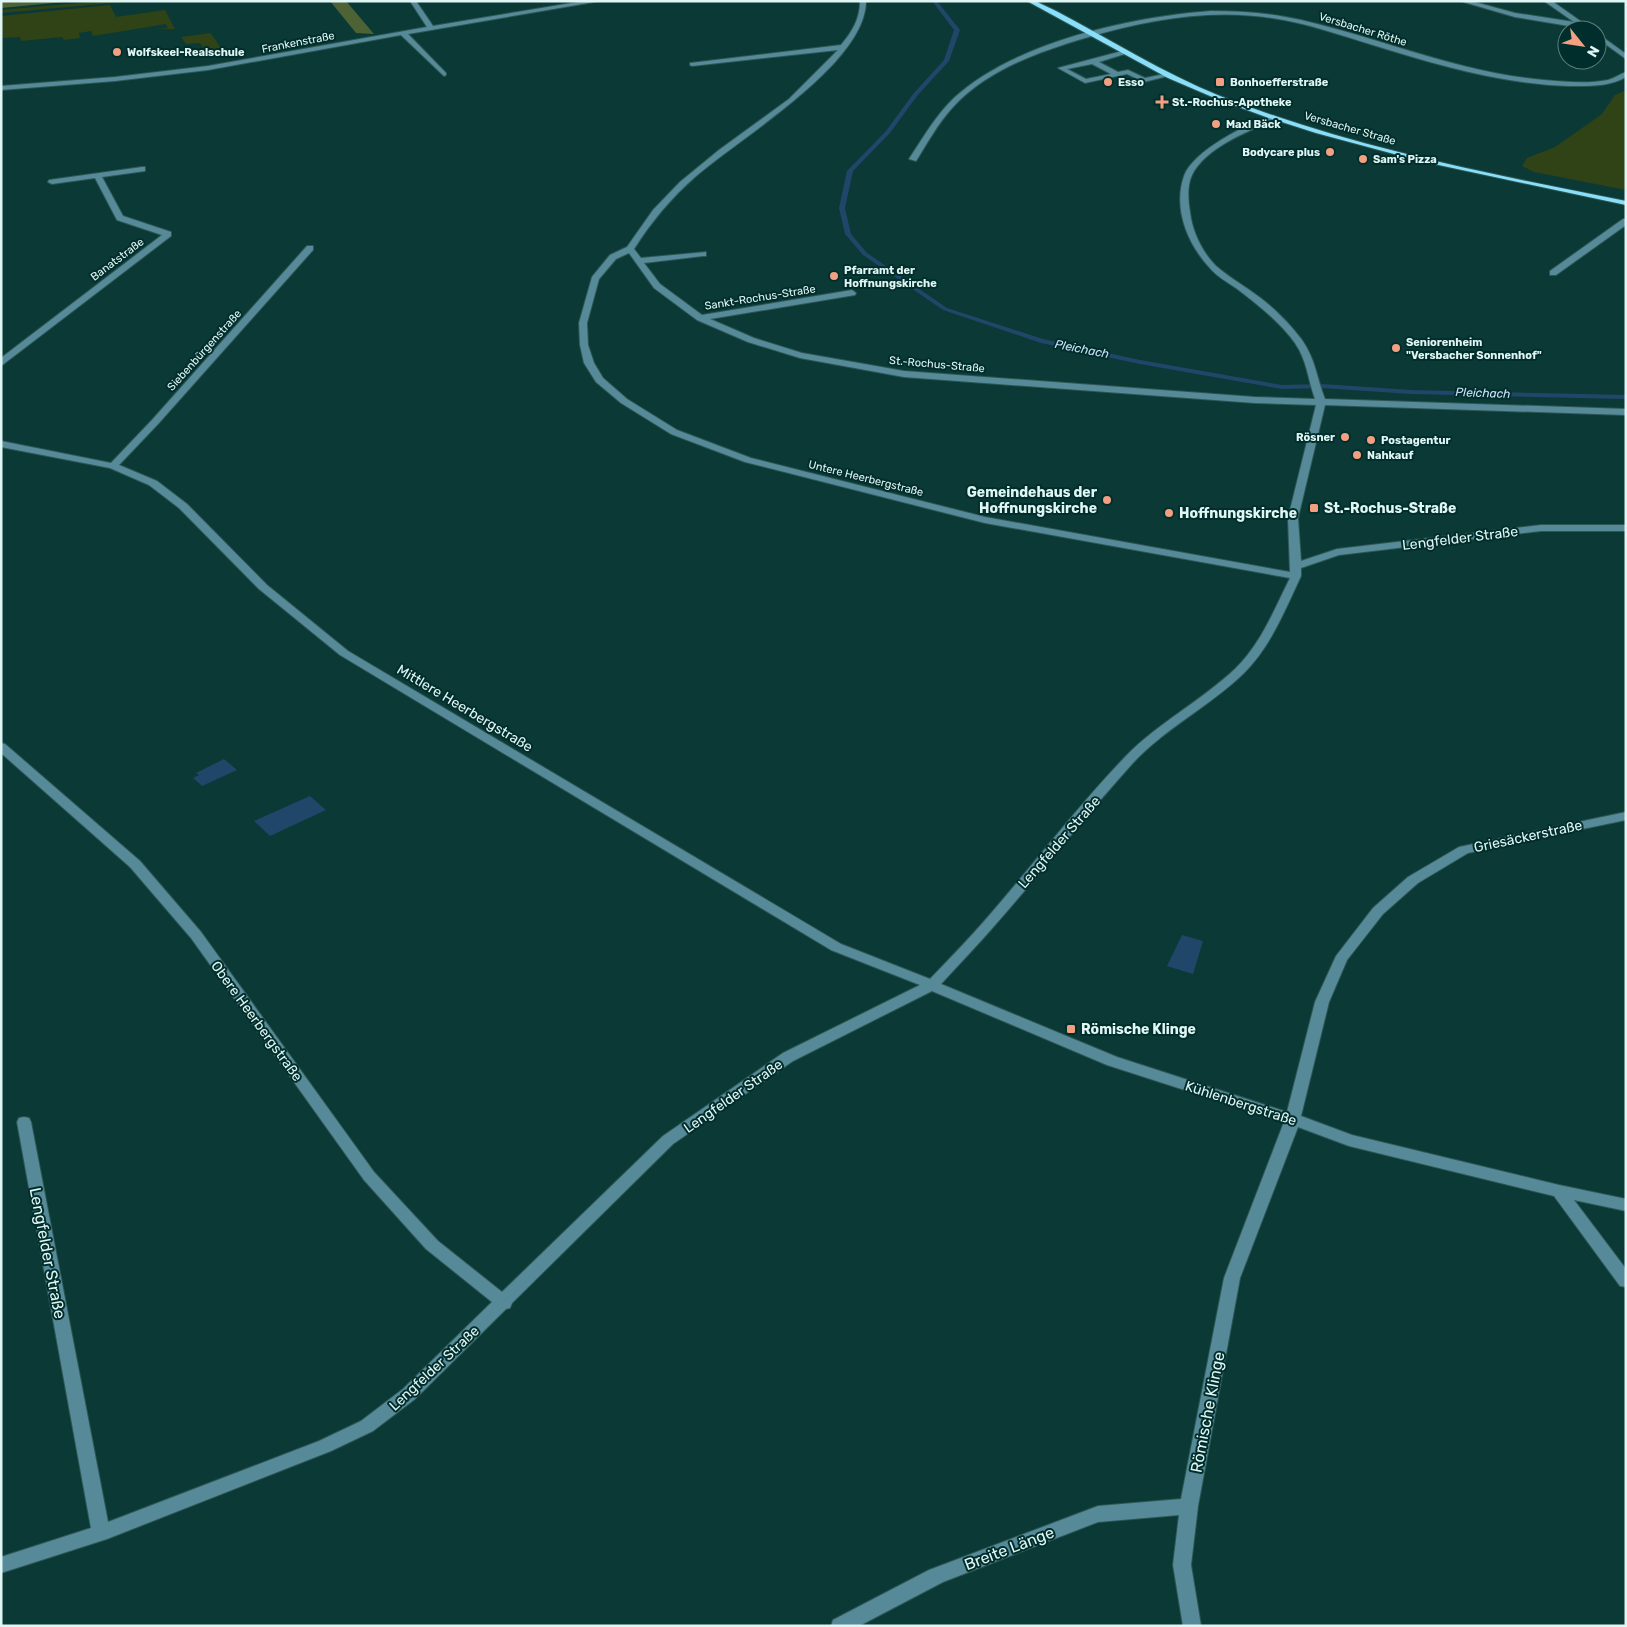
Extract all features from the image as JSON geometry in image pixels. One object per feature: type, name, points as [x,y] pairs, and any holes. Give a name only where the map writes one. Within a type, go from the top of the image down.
[{"type":"main road","name":"Versbacher Straße","points":[[1030,1],[1169,75],[1217,97],[1273,117],[1370,146],[1431,161],[1626,203]]},
{"type":"street","points":[[414,1],[431,28]]},
{"type":"street","points":[[551,1],[562,8]]},
{"type":"street","name":"Frankenstraße","points":[[1,88],[115,80],[200,69],[431,28],[598,1]]},
{"type":"street","points":[[630,249],[650,216],[674,191],[712,159],[791,100],[820,73],[843,47],[863,16],[863,1]]},
{"type":"street","points":[[1463,1],[1515,15],[1557,21]]},
{"type":"street","points":[[1547,1],[1575,20]]},
{"type":"street","name":"Versbacher Röthe","points":[[913,158],[956,100],[976,84],[1026,56],[1092,33],[1132,23],[1184,15],[1256,14],[1312,24],[1422,57],[1528,81],[1559,84],[1594,83],[1609,81],[1626,74]]},
{"type":"street","points":[[403,33],[444,74]]},
{"type":"street","points":[[1607,43],[1626,57]]},
{"type":"street","points":[[692,64],[843,47]]},
{"type":"street","points":[[1126,52],[1093,62],[1061,68],[1085,81],[1128,72],[1144,80],[1169,75]]},
{"type":"street","points":[[1093,62],[1117,74]]},
{"type":"street","points":[[1273,117],[1233,135],[1204,155],[1188,175],[1184,199],[1187,223],[1198,248],[1213,268],[1265,306],[1298,341],[1310,360],[1313,381],[1321,402],[1292,518],[1297,571]]},
{"type":"street","points":[[52,182],[142,169]]},
{"type":"street","name":"Banatstraße","points":[[1,363],[168,234],[120,218],[97,175]]},
{"type":"street","points":[[1553,273],[1626,220]]},
{"type":"street","name":"Siebenbürgenstraße","points":[[113,466],[155,422],[310,248]]},
{"type":"street","name":"St.-Rochus-Straße","points":[[630,249],[657,286],[700,318],[751,340],[800,355],[842,364],[904,374],[1255,400],[1626,412]]},
{"type":"street","name":"Untere Heerbergstraße","points":[[630,249],[613,257],[595,279],[583,323],[584,346],[588,363],[599,380],[624,402],[674,432],[748,460],[985,520],[1297,571]]},
{"type":"street","points":[[639,261],[703,254]]},
{"type":"street","name":"Sankt-Rochus-Straße","points":[[700,318],[852,293]]},
{"type":"street","name":"Mittlere Heerbergstraße","points":[[1,444],[113,466],[153,483],[183,506],[263,587],[344,652],[836,947],[932,985]]},
{"type":"street","name":"Lengfelder Straße","points":[[1,1565],[101,1533],[325,1446],[367,1426],[409,1394],[504,1303],[668,1140],[788,1057],[932,985],[991,922],[1058,841],[1135,754],[1153,736],[1184,715],[1239,671],[1255,653],[1270,630],[1297,571],[1337,552],[1542,528],[1626,528]]},
{"type":"street","name":"Obere Heerbergstraße","points":[[1,747],[135,864],[196,935],[369,1176],[432,1244],[504,1303]]},
{"type":"street","name":"Griesäckerstraße","points":[[1293,1119],[1322,1002],[1341,959],[1378,911],[1413,880],[1464,850],[1626,816]]},
{"type":"street","name":"Kühlenbergstraße","points":[[932,985],[1112,1061],[1293,1119],[1349,1140],[1559,1191],[1626,1205]]},
{"type":"street","name":"Römische Klinge","points":[[1192,1626],[1182,1565],[1189,1506],[1232,1278],[1293,1119]]},
{"type":"street","name":"Lengfelder Straße","points":[[24,1122],[101,1533]]},
{"type":"street","points":[[1559,1191],[1626,1281]]},
{"type":"street","name":"Breite Länge","points":[[840,1626],[936,1576],[1098,1514],[1189,1506]]},
{"type":"green space","points":[[75,1],[1,8],[1,2]]},
{"type":"green space","points":[[100,1],[134,1],[1,13],[1,10]]},
{"type":"green space","points":[[330,1],[346,1],[374,34],[356,33]]},
{"type":"green space","points":[[110,5],[116,17],[165,10],[175,29],[156,29],[168,28],[166,24],[93,36],[91,31],[79,33],[80,38],[64,40],[62,37],[21,41],[20,37],[1,38],[1,16]]},
{"type":"green space","points":[[211,33],[222,50],[202,52],[200,49],[204,49],[200,43],[186,44],[181,37]]},
{"type":"green space","points":[[1626,90],[1626,190],[1534,172],[1522,166],[1527,158],[1555,147],[1602,114],[1615,95]]},
{"type":"water","points":[[224,759],[237,770],[202,786],[193,778],[199,775],[196,773]]},
{"type":"water","points":[[310,796],[326,810],[270,836],[254,821]]},
{"type":"water","points":[[1182,935],[1203,941],[1193,974],[1167,966]]},
{"type":"waterway","name":"Pleichach","points":[[934,1],[957,30],[947,60],[915,95],[888,132],[850,171],[842,208],[848,234],[865,254],[945,309],[1041,341],[1140,362],[1282,387],[1322,386],[1411,392],[1626,397]]},
{"type":"place","name":"Wolfskeel-Realschule","points":[[117,52]]},
{"type":"place","name":"Esso","points":[[1108,82]]},
{"type":"place","name":"Bonhoefferstraße","points":[[1220,82]]},
{"type":"place","name":"St.-Rochus-Apotheke","points":[[1162,102]]},
{"type":"place","name":"Maxl Bäck","points":[[1216,124]]},
{"type":"place","name":"Bodycare plus","points":[[1330,152]]},
{"type":"place","name":"Sam's Pizza","points":[[1363,159]]},
{"type":"place","name":"Pfarramt der Hoffnungskirche","points":[[834,276]]},
{"type":"place","name":"Seniorenheim \"Versbacher Sonnenhof\"","points":[[1396,348]]},
{"type":"place","name":"Rösner","points":[[1345,437]]},
{"type":"place","name":"Postagentur","points":[[1371,440]]},
{"type":"place","name":"Nahkauf","points":[[1357,455]]},
{"type":"place","name":"Gemeindehaus der Hoffnungskirche","points":[[1107,500]]},
{"type":"place","name":"St.-Rochus-Straße","points":[[1314,508]]},
{"type":"place","name":"Hoffnungskirche","points":[[1169,513]]},
{"type":"place","name":"Römische Klinge","points":[[1071,1029]]}]
